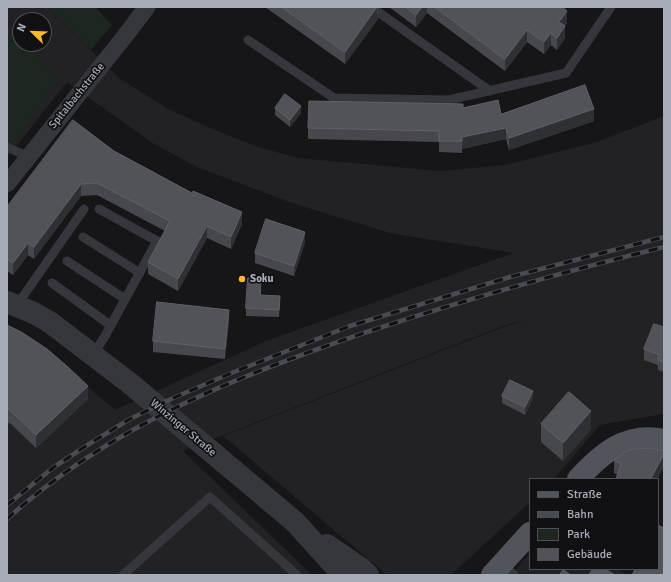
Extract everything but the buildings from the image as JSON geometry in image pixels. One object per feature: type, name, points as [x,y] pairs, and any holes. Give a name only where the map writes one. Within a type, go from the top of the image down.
[{"type":"main road","points":[[579,478],[607,451],[632,440],[661,438]]},
{"type":"main road","points":[[503,571],[529,534]]},
{"type":"street","name":"Spitalbachstraße","points":[[7,184],[147,7]]},
{"type":"street","name":"Winzinger Straße","points":[[12,303],[51,323],[132,385],[295,522],[343,575]]},
{"type":"street","points":[[295,522],[361,568],[368,575]]},
{"type":"lane","points":[[371,7],[490,90]]},
{"type":"lane","points":[[248,40],[334,98],[448,100],[566,72],[611,7]]},
{"type":"lane","points":[[7,148],[29,157]]},
{"type":"lane","points":[[12,303],[84,209]]},
{"type":"lane","points":[[92,354],[125,299],[138,284],[140,273],[157,241],[100,209]]},
{"type":"lane","points":[[82,237],[140,273]]},
{"type":"lane","points":[[67,261],[125,299]]},
{"type":"lane","points":[[52,282],[110,325]]},
{"type":"lane","points":[[124,575],[210,497],[297,575]]},
{"type":"shaded area","points":[[7,7],[48,7],[119,78],[168,109],[255,146],[298,158],[440,171],[505,165],[594,143],[664,116],[664,414],[600,425],[555,478],[529,478],[529,503],[451,575],[387,575],[223,436],[503,327],[528,319],[503,326],[183,451],[312,575],[7,575],[7,327],[39,346],[115,410],[266,341],[513,253],[390,233],[292,203],[197,167],[154,144],[67,82],[7,158]]},
{"type":"shaded area","points":[[529,554],[529,570],[618,570],[628,575],[511,575]]},
{"type":"green space","points":[[48,7],[95,7],[112,25],[91,50]]},
{"type":"green space","points":[[7,33],[12,37],[12,52],[29,52],[57,77],[7,154]]},
{"type":"railway","points":[[7,505],[54,467],[130,419],[171,399],[229,374],[350,326],[510,277],[664,237]]},
{"type":"railway","points":[[7,519],[48,485],[90,455],[181,405],[229,383],[327,346],[447,306],[519,285],[664,247]]},
{"type":"place","name":"Soku","points":[[242,279]]}]
